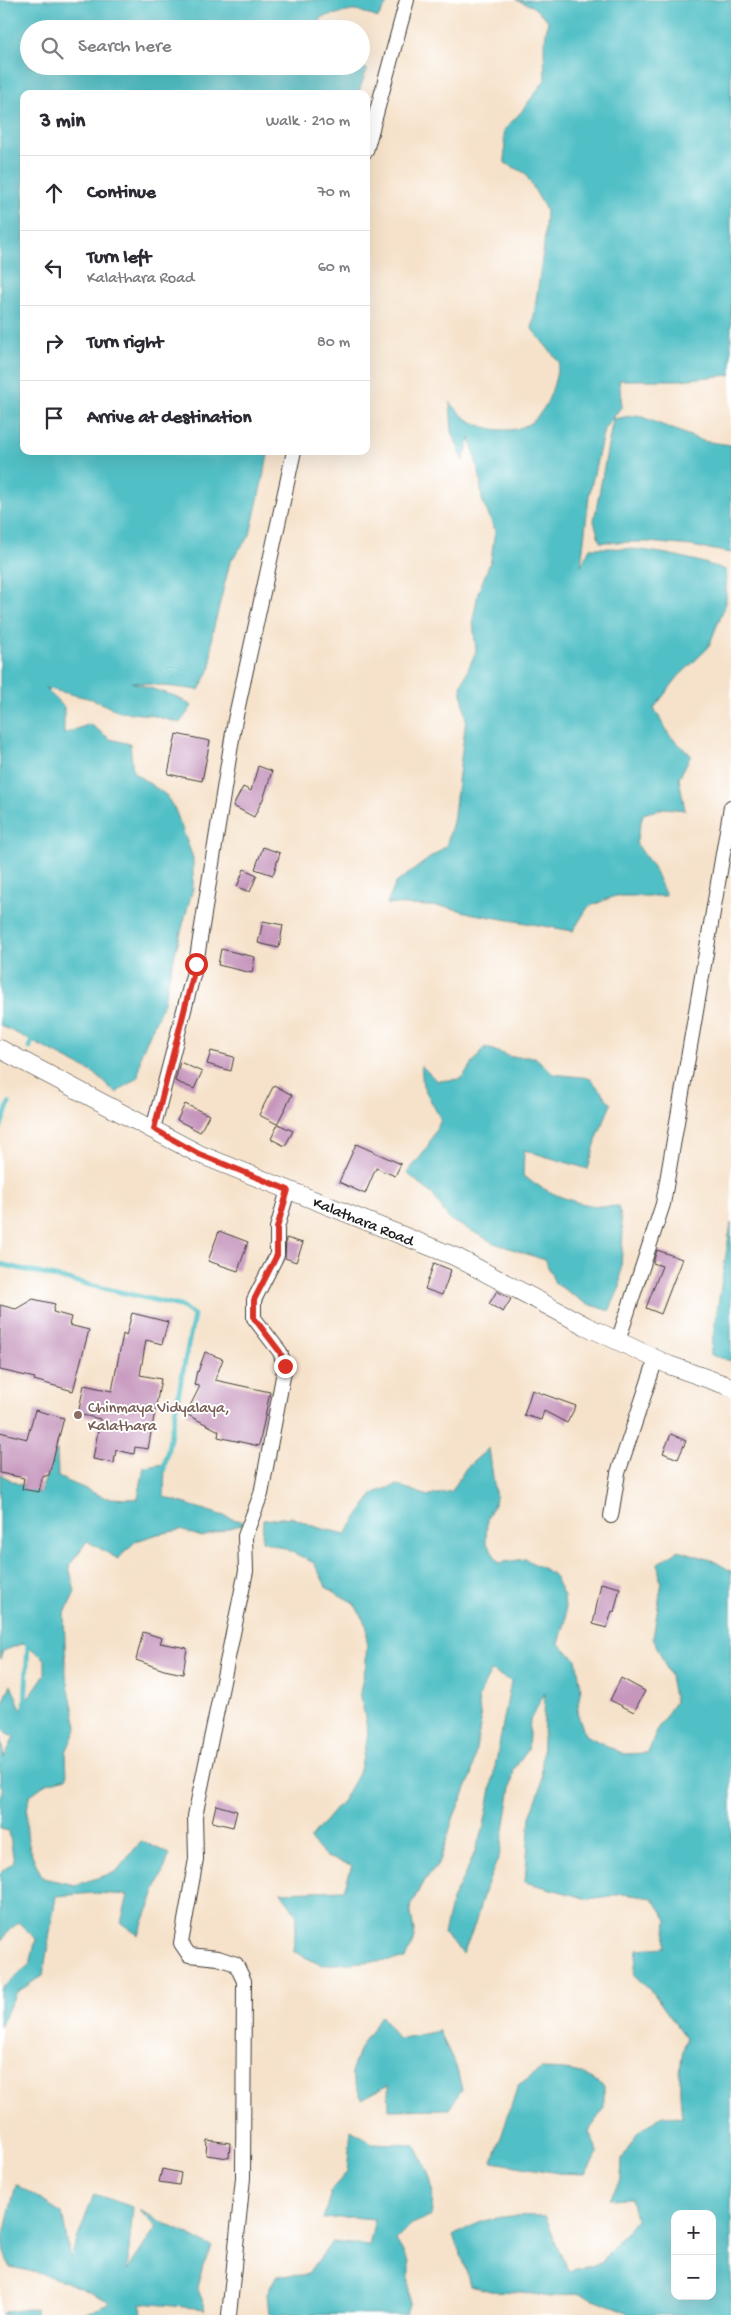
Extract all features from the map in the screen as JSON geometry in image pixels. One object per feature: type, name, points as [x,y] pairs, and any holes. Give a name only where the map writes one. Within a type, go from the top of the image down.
[{"type":"street","points":[[370,136],[407,0]]},
{"type":"street","points":[[154,1129],[196,964],[235,720],[293,455]]},
{"type":"street","points":[[618,1341],[663,1204],[731,808]]},
{"type":"street","name":"Kalathara Road","points":[[0,1049],[199,1154],[456,1257],[656,1359],[731,1387]]},
{"type":"street","points":[[229,2315],[242,2178],[244,1981],[236,1964],[218,1958],[189,1955],[181,1943],[196,1859],[195,1816],[246,1571],[245,1536],[261,1494],[285,1366],[280,1352],[254,1318],[254,1300],[277,1255],[277,1228],[288,1190]]},
{"type":"street","points":[[610,1516],[618,1473],[656,1359]]},
{"type":"water","points":[[0,0],[389,0],[378,18],[357,10],[321,17],[320,20],[20,20],[20,75],[365,75],[359,90],[20,90],[20,455],[268,455],[250,535],[230,562],[212,635],[211,667],[199,690],[131,682],[175,696],[192,706],[180,723],[151,715],[120,712],[92,699],[45,688],[64,707],[64,734],[90,724],[110,739],[130,744],[133,772],[166,795],[176,812],[193,858],[193,888],[170,972],[164,1002],[141,1054],[138,1077],[116,1093],[94,1073],[0,1025]]},
{"type":"water","points":[[516,0],[731,0],[731,375],[679,380],[619,380],[622,406],[604,429],[589,496],[581,566],[590,548],[643,550],[692,560],[726,570],[726,603],[708,648],[678,677],[654,708],[669,735],[691,755],[679,778],[685,810],[664,808],[643,814],[636,843],[653,867],[666,896],[615,896],[588,907],[573,931],[474,914],[447,907],[387,904],[396,883],[446,846],[453,822],[466,719],[461,686],[476,651],[473,620],[478,593],[491,560],[495,530],[482,500],[480,476],[470,438],[463,461],[452,431],[450,402],[463,416],[480,425],[499,430],[519,428],[535,419],[545,407],[554,385],[559,362],[532,329],[544,246],[546,210],[525,173],[505,163],[504,130],[521,112],[545,80],[544,46],[548,20],[532,6]]},
{"type":"water","points":[[637,415],[703,441],[731,445],[731,553],[692,546],[647,542],[600,542],[594,521],[613,419]]},
{"type":"water","points":[[485,1047],[511,1057],[535,1057],[553,1074],[590,1078],[611,1104],[597,1138],[588,1169],[524,1150],[523,1176],[545,1190],[569,1200],[593,1205],[619,1206],[623,1233],[620,1287],[609,1311],[585,1303],[555,1283],[545,1260],[494,1243],[449,1219],[433,1195],[407,1173],[425,1151],[441,1120],[423,1086],[421,1065],[437,1081],[461,1079]]},
{"type":"water","points":[[731,1223],[731,1361],[710,1355]]},
{"type":"water","points":[[489,1448],[496,1499],[487,1519],[486,1542],[499,1563],[525,1559],[553,1574],[564,1596],[566,1619],[559,1644],[576,1659],[581,1687],[577,1712],[585,1735],[624,1754],[648,1753],[659,1726],[675,1702],[670,1676],[653,1638],[661,1587],[658,1563],[679,1550],[714,1561],[731,1571],[731,2315],[631,2315],[578,2293],[550,2297],[522,2292],[490,2291],[470,2285],[463,2260],[453,2236],[487,2220],[508,2216],[546,2216],[556,2244],[569,2271],[601,2263],[636,2220],[631,2198],[609,2199],[621,2179],[622,2159],[637,2134],[662,2115],[682,2118],[680,2078],[686,2039],[654,1994],[634,1975],[637,1949],[665,1947],[667,1920],[653,1898],[623,1894],[588,1899],[525,1882],[530,1817],[541,1787],[545,1693],[530,1720],[528,1750],[514,1769],[500,1854],[484,1892],[475,1924],[463,1954],[444,1934],[452,1900],[471,1862],[484,1826],[511,1681],[491,1671],[478,1698],[481,1721],[471,1777],[454,1816],[440,1861],[422,1884],[410,1907],[415,1937],[405,1959],[321,1965],[293,1951],[297,1916],[281,1892],[344,1890],[352,1865],[326,1857],[310,1839],[343,1800],[360,1770],[368,1733],[360,1692],[366,1664],[367,1627],[354,1603],[327,1588],[314,1563],[284,1548],[262,1541],[263,1520],[291,1517],[319,1528],[346,1534],[374,1493],[397,1485],[428,1496],[452,1491],[466,1468]]},
{"type":"water","points":[[57,1449],[58,1477],[106,1498],[138,1499],[144,1467],[165,1464],[164,1497],[246,1523],[202,1537],[180,1530],[158,1534],[136,1541],[118,1559],[87,1541],[69,1566],[75,1592],[64,1615],[66,1675],[77,1727],[66,1752],[67,1778],[47,1783],[29,1796],[27,1829],[33,1857],[43,1878],[75,1885],[116,1872],[141,1841],[170,1854],[138,1935],[121,1923],[128,1895],[95,1893],[56,1896],[43,1975],[16,1993],[0,2026],[0,1990],[30,1964],[36,1939],[18,1922],[0,1941],[0,1874],[14,1862],[9,1831],[0,1829],[0,1799],[3,1791],[0,1784],[0,1737],[4,1758],[14,1737],[0,1728],[0,1705],[3,1703],[11,1684],[21,1709],[45,1674],[45,1659],[24,1643],[3,1651],[0,1659],[0,1474],[40,1493]]},
{"type":"water","points":[[381,2015],[398,2039],[439,2031],[456,2066],[462,2089],[449,2109],[389,2110],[388,2085],[362,2099],[351,2073],[360,2048]]},
{"type":"water","points":[[541,2069],[582,2074],[604,2087],[604,2109],[589,2131],[598,2153],[585,2174],[558,2173],[493,2162],[518,2085]]},
{"type":"water","points":[[351,2130],[372,2143],[415,2145],[430,2179],[433,2195],[431,2216],[412,2224],[396,2240],[409,2262],[409,2305],[406,2315],[269,2314],[267,2294],[276,2276],[307,2275],[332,2242],[369,2246],[375,2219],[350,2217],[323,2219],[332,2189],[347,2172]]},
{"type":"water","points":[[16,2184],[62,2213],[70,2259],[94,2194],[133,2207],[127,2271],[157,2226],[139,2210],[212,2247],[203,2266],[197,2287],[206,2309],[141,2303],[142,2315],[82,2315],[110,2302],[62,2280],[10,2267],[2,2243]]},
{"type":"water","points":[[36,2308],[36,2315],[2,2315],[4,2312]]},
{"type":"building","points":[[176,734],[210,741],[202,781],[168,774]]},
{"type":"building","points":[[258,766],[272,771],[264,797],[254,817],[233,806],[243,787],[251,791]]},
{"type":"building","points":[[263,847],[280,853],[273,875],[255,869]]},
{"type":"building","points":[[244,869],[257,875],[250,892],[237,887]]},
{"type":"building","points":[[263,921],[283,925],[279,948],[258,943]]},
{"type":"building","points":[[221,949],[255,957],[252,973],[218,965]]},
{"type":"building","points":[[211,1051],[234,1057],[231,1071],[207,1064]]},
{"type":"building","points":[[180,1062],[202,1072],[194,1089],[175,1081]]},
{"type":"building","points":[[274,1085],[292,1095],[277,1124],[259,1115]]},
{"type":"building","points":[[185,1104],[209,1115],[200,1132],[177,1120]]},
{"type":"building","points":[[278,1124],[293,1131],[285,1146],[271,1139]]},
{"type":"building","points":[[356,1144],[401,1164],[395,1176],[376,1168],[365,1194],[339,1182]]},
{"type":"building","points":[[219,1231],[248,1242],[238,1271],[208,1261]]},
{"type":"building","points":[[286,1238],[303,1243],[296,1262],[285,1258]]},
{"type":"building","points":[[657,1250],[682,1259],[661,1314],[646,1308],[662,1266],[653,1263]]},
{"type":"building","points":[[434,1263],[451,1270],[442,1295],[425,1289]]},
{"type":"building","points":[[497,1291],[511,1299],[503,1312],[489,1304]]},
{"type":"building","name":"Chinmaya Vidyalaya, Kalathara","points":[[33,1299],[55,1304],[53,1312],[71,1317],[69,1325],[89,1330],[73,1391],[34,1380],[35,1378],[0,1370],[0,1305],[16,1309]]},
{"type":"building","name":"Chinmaya Vidyalaya, Kalathara","points":[[132,1313],[168,1322],[162,1344],[146,1340],[140,1375],[161,1379],[148,1449],[135,1447],[134,1454],[116,1450],[114,1463],[93,1459],[100,1419],[78,1414],[84,1385],[112,1391],[123,1334],[126,1336]]},
{"type":"building","points":[[205,1352],[223,1359],[215,1380],[270,1392],[259,1446],[218,1437],[219,1431],[186,1414],[200,1386],[194,1385],[197,1371]]},
{"type":"building","points":[[532,1390],[576,1406],[567,1423],[544,1411],[541,1420],[524,1415]]},
{"type":"building","name":"Chinmaya Vidyalaya, Kalathara","points":[[35,1410],[64,1418],[49,1475],[42,1477],[39,1492],[22,1489],[24,1478],[0,1473],[0,1432],[27,1439]]},
{"type":"building","points":[[671,1434],[686,1441],[678,1459],[663,1453]]},
{"type":"building","points":[[601,1583],[620,1588],[614,1612],[612,1611],[607,1628],[593,1624]]},
{"type":"building","points":[[143,1632],[162,1638],[160,1643],[187,1648],[183,1674],[164,1670],[136,1660]]},
{"type":"building","points":[[621,1678],[645,1691],[634,1712],[610,1700]]},
{"type":"building","points":[[216,1805],[237,1811],[233,1827],[212,1822]]},
{"type":"building","points":[[207,2140],[230,2143],[229,2158],[206,2155]]},
{"type":"building","points":[[162,2169],[181,2173],[179,2185],[159,2182]]},
{"type":"waterway","points":[[29,1048],[34,1035]]},
{"type":"waterway","points":[[0,1129],[9,1103]]},
{"type":"waterway","points":[[0,1264],[180,1306],[194,1315],[164,1469]]},
{"type":"waterway","points":[[25,1709],[28,1640]]},
{"type":"place","name":"Chinmaya Vidyalaya, Kalathara","points":[[78,1415]]},
{"type":"route","points":[[196,964],[154,1129],[199,1154],[288,1190],[277,1228],[277,1255],[254,1300],[254,1318],[280,1352],[285,1366]]}]
